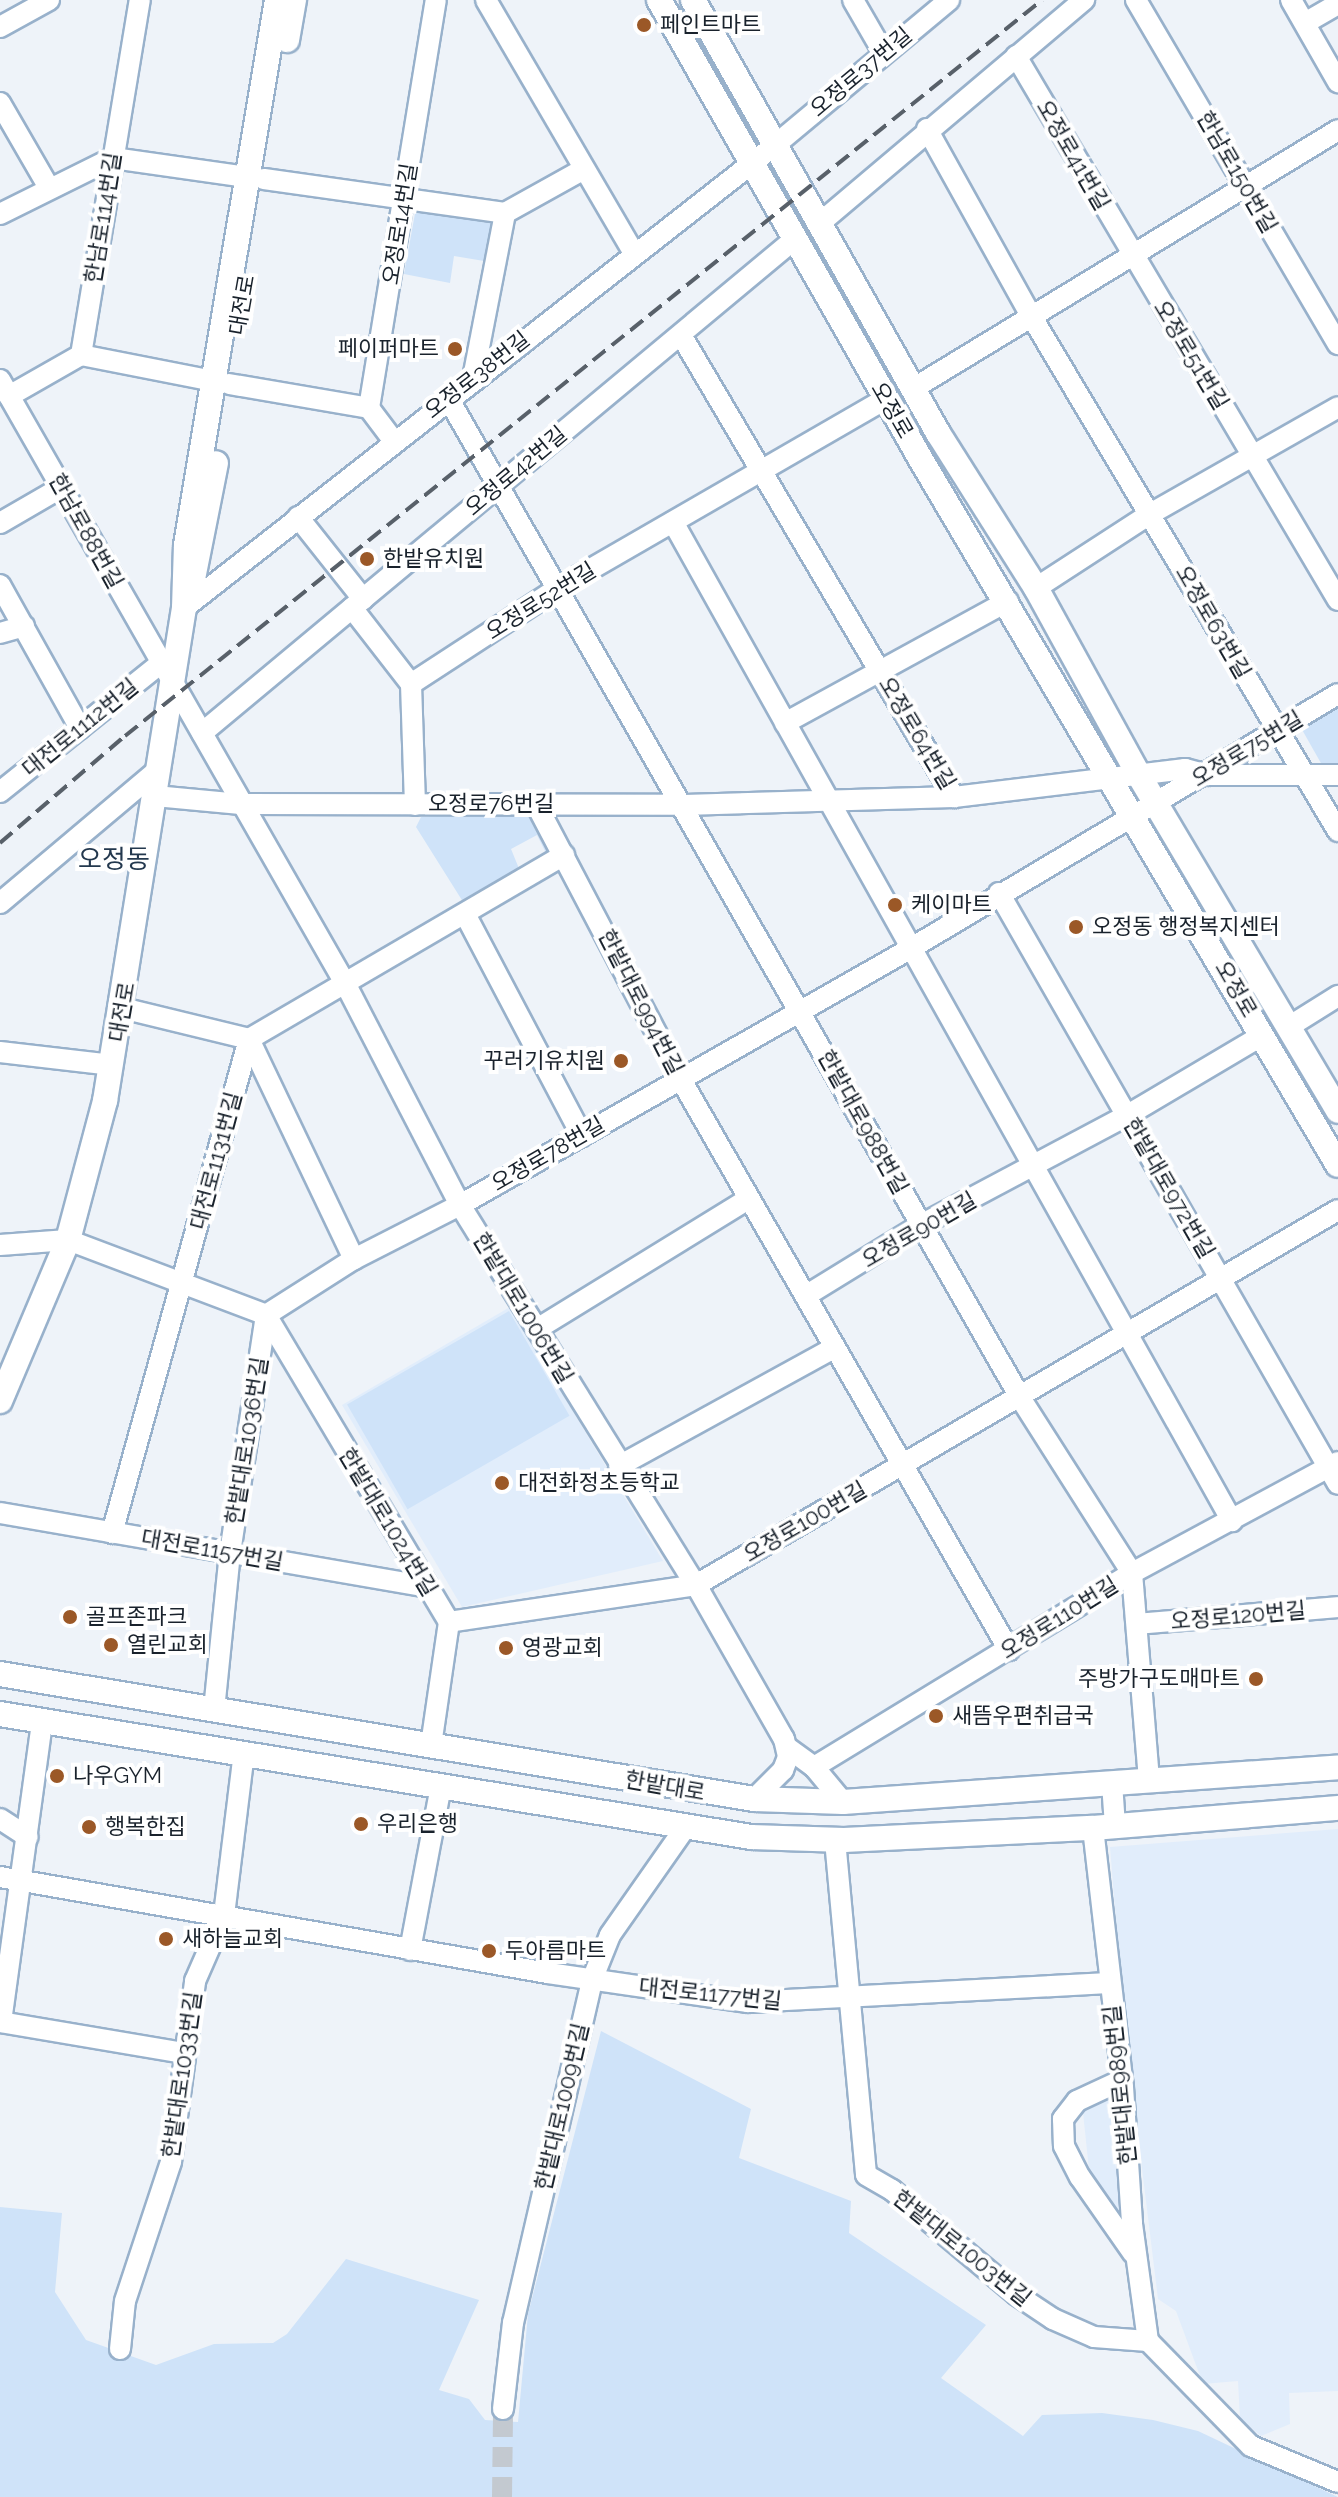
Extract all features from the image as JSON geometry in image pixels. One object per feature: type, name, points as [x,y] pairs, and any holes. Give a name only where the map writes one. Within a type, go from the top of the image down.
[{"type":"main road","name":"대전로","points":[[256,178],[277,0]]},
{"type":"main road","name":"대전로","points":[[0,1401],[68,1240],[112,1065],[159,769],[166,672],[203,546],[221,382],[256,178],[294,0]]},
{"type":"main road","name":"오정로","points":[[659,0],[886,399],[1008,601],[1126,777],[1263,1035],[1338,1165]]},
{"type":"main road","name":"오정로","points":[[693,0],[914,388],[1036,588],[1126,777]]},
{"type":"main road","name":"오정로","points":[[1144,808],[1290,1026],[1338,1111]]},
{"type":"main road","name":"한밭대로","points":[[0,1674],[754,1799],[843,1802],[1338,1767]]},
{"type":"main road","name":"한밭대로","points":[[0,1714],[685,1828],[835,1840],[1104,1827],[1338,1808]]},
{"type":"street","points":[[0,27],[49,0]]},
{"type":"street","name":"한남로114번길","points":[[81,355],[140,0]]},
{"type":"street","name":"오정로14번길","points":[[369,408],[436,0]]},
{"type":"street","points":[[486,0],[633,252]]},
{"type":"street","points":[[853,0],[883,52]]},
{"type":"street","name":"오정로37번길","points":[[774,146],[949,0]]},
{"type":"street","points":[[820,223],[927,129],[1084,0]]},
{"type":"street","name":"한남로150번길","points":[[1136,0],[1338,344]]},
{"type":"street","points":[[1291,0],[1338,82]]},
{"type":"street","points":[[1305,23],[1338,4]]},
{"type":"street","name":"오정로41번길","points":[[1016,56],[1130,253]]},
{"type":"street","points":[[0,103],[49,188]]},
{"type":"street","points":[[927,129],[1030,314],[1150,514]]},
{"type":"street","points":[[914,388],[1130,253],[1338,130]]},
{"type":"street","name":"오정로38번길","points":[[184,608],[633,252],[774,146]]},
{"type":"street","points":[[0,214],[113,158],[505,213],[584,169]]},
{"type":"street","points":[[473,378],[505,213]]},
{"type":"street","name":"오정로42번길","points":[[202,733],[796,238]]},
{"type":"street","name":"오정로51번길","points":[[1130,253],[1251,457]]},
{"type":"street","points":[[681,335],[879,669]]},
{"type":"street","points":[[5,388],[81,355],[369,408],[393,440]]},
{"type":"street","name":"한남로88번길","points":[[5,388],[202,733]]},
{"type":"street","name":"한밭대로988번길","points":[[448,398],[684,805],[1021,1399],[1132,1573],[1149,1781]]},
{"type":"street","name":"오정로52번길","points":[[411,684],[558,588],[886,399]]},
{"type":"street","points":[[1036,588],[1150,514],[1338,407]]},
{"type":"street","points":[[1251,457],[1338,600]]},
{"type":"street","points":[[0,523],[62,487]]},
{"type":"street","name":"오정로63번길","points":[[1150,514],[1338,831]]},
{"type":"street","points":[[298,517],[411,684],[415,805]]},
{"type":"street","points":[[673,522],[908,950],[1130,1334],[1232,1521]]},
{"type":"street","points":[[0,585],[80,728]]},
{"type":"street","name":"오정로64번길","points":[[785,723],[1008,601]]},
{"type":"street","points":[[0,633],[24,626]]},
{"type":"street","name":"오정로64번길","points":[[879,669],[954,797]]},
{"type":"street","name":"대전로1112번길","points":[[0,792],[80,728],[166,672]]},
{"type":"street","name":"오정로75번길","points":[[1144,808],[1208,775],[1338,694]]},
{"type":"street","name":"한밭대로1006번길","points":[[202,733],[346,985],[460,1205],[619,1466],[696,1585],[788,1748]]},
{"type":"street","points":[[0,903],[159,769]]},
{"type":"street","name":"오정로76번길","points":[[155,796],[241,804],[684,805],[954,797],[1185,769],[1208,775],[1338,775]]},
{"type":"street","name":"한밭대로994번길","points":[[536,804],[680,1078],[748,1199],[807,1295],[899,1466],[1009,1650]]},
{"type":"street","name":"오정로78번길","points":[[266,1315],[354,1259],[460,1205],[801,1012],[1144,808]]},
{"type":"street","points":[[122,1008],[249,1039],[564,855]]},
{"type":"street","name":"한밭대로972번길","points":[[999,893],[1335,1471]]},
{"type":"street","points":[[465,914],[582,1136]]},
{"type":"street","points":[[1290,1026],[1338,996]]},
{"type":"street","name":"오정로90번길","points":[[807,1295],[921,1225],[1126,1116],[1263,1035]]},
{"type":"street","name":"대전로1131번길","points":[[249,1039],[354,1259]]},
{"type":"street","name":"대전로1131번길","points":[[183,1283],[249,1039]]},
{"type":"street","points":[[0,1052],[112,1065]]},
{"type":"street","points":[[537,1329],[748,1199]]},
{"type":"street","name":"오정로100번길","points":[[449,1622],[696,1585],[899,1466],[1021,1399],[1338,1210]]},
{"type":"street","points":[[0,1245],[68,1240],[266,1315]]},
{"type":"street","points":[[112,1533],[183,1283]]},
{"type":"street","name":"한밭대로1036번길","points":[[214,1710],[230,1553],[266,1315]]},
{"type":"street","name":"한밭대로1024번길","points":[[266,1315],[424,1586],[449,1622]]},
{"type":"street","points":[[619,1466],[834,1348]]},
{"type":"street","name":"오정로110번길","points":[[814,1767],[1132,1573],[1335,1471]]},
{"type":"street","name":"대전로1157번길","points":[[0,1513],[424,1586]]},
{"type":"street","name":"오정로120번길","points":[[1137,1624],[1338,1607]]},
{"type":"street","points":[[431,1745],[449,1622]]},
{"type":"street","points":[[42,1721],[0,2022],[183,2053]]},
{"type":"street","points":[[754,1799],[783,1770],[788,1748],[814,1767],[843,1802]]},
{"type":"street","name":"한밭대로1033번길","points":[[120,2349],[125,2301],[171,2162],[183,2053],[195,1981],[224,1915],[244,1753]]},
{"type":"street","name":"한밭대로989번길","points":[[1112,1783],[1104,1827],[1109,1983],[1122,2080],[1136,2256],[1148,2341]]},
{"type":"street","points":[[410,1950],[441,1786]]},
{"type":"street","points":[[0,1819],[28,1837]]},
{"type":"street","name":"한밭대로1009번길","points":[[503,2409],[513,2323],[592,1980],[610,1935],[685,1828]]},
{"type":"street","name":"한밭대로1003번길","points":[[835,1840],[866,2175],[892,2190],[1017,2295],[1053,2319],[1094,2337],[1148,2341]]},
{"type":"street","name":"대전로1177번길","points":[[0,1877],[410,1950],[748,2002],[851,1999],[1109,1983]]},
{"type":"street","points":[[1122,2080],[1077,2101],[1063,2119],[1064,2146],[1136,2256]]},
{"type":"street","points":[[1148,2341],[1251,2446],[1338,2482]]},
{"type":"shaded area","points":[[416,208],[496,216],[490,262],[454,256],[450,283],[404,274]]},
{"type":"shaded area","points":[[1338,705],[1338,763],[1322,765],[1300,726]]},
{"type":"shaded area","points":[[523,810],[553,849],[548,857],[537,835],[511,849],[520,871],[465,905],[416,827],[421,817]]},
{"type":"shaded area","name":"대전화정초등학교","points":[[510,1307],[663,1561],[462,1607],[342,1405]]},
{"type":"shaded area","points":[[509,1311],[570,1416],[408,1509],[347,1404]]},
{"type":"shaded area","points":[[1338,1829],[1338,2391],[1289,2393],[1290,2424],[1261,2436],[1240,2419],[1238,2381],[1203,2384],[1176,2311],[1158,2299],[1125,2030],[1110,1847]]},
{"type":"shaded area","points":[[601,2031],[751,2109],[739,2158],[851,2201],[849,2233],[986,2325],[941,2378],[1023,2436],[1042,2415],[1102,2413],[1153,2420],[1198,2431],[1338,2497],[0,2497],[0,2207],[62,2213],[55,2292],[86,2340],[156,2365],[214,2344],[273,2343],[287,2334],[346,2259],[479,2300],[439,2390],[469,2399],[485,2420],[518,2422],[528,2314]]},
{"type":"shaded area","points":[[1117,2086],[1129,2221],[1119,2222],[1090,2179],[1082,2103]]},
{"type":"tunnel","points":[[502,2497],[503,2409]]},
{"type":"railway","points":[[0,843],[125,736],[1042,0]]},
{"type":"place","name":"페인트마트","points":[[644,25]]},
{"type":"place","name":"페이퍼마트","points":[[455,349]]},
{"type":"place","name":"한밭유치원","points":[[367,559]]},
{"type":"place","name":"케이마트","points":[[895,905]]},
{"type":"place","name":"오정동 행정복지센터","points":[[1076,927]]},
{"type":"place","name":"꾸러기유치원","points":[[621,1061]]},
{"type":"place","name":"대전화정초등학교","points":[[502,1483]]},
{"type":"place","name":"골프존파크","points":[[70,1617]]},
{"type":"place","name":"열린교회","points":[[111,1645]]},
{"type":"place","name":"영광교회","points":[[506,1648]]},
{"type":"place","name":"주방가구도매마트","points":[[1256,1679]]},
{"type":"place","name":"새뜸우편취급국","points":[[936,1716]]},
{"type":"place","name":"나우GYM","points":[[57,1776]]},
{"type":"place","name":"우리은행","points":[[361,1824]]},
{"type":"place","name":"행복한집","points":[[89,1827]]},
{"type":"place","name":"새하늘교회","points":[[166,1939]]},
{"type":"place","name":"두아름마트","points":[[489,1951]]},
{"type":"district","name":"오정동","points":[[114,860]]}]
